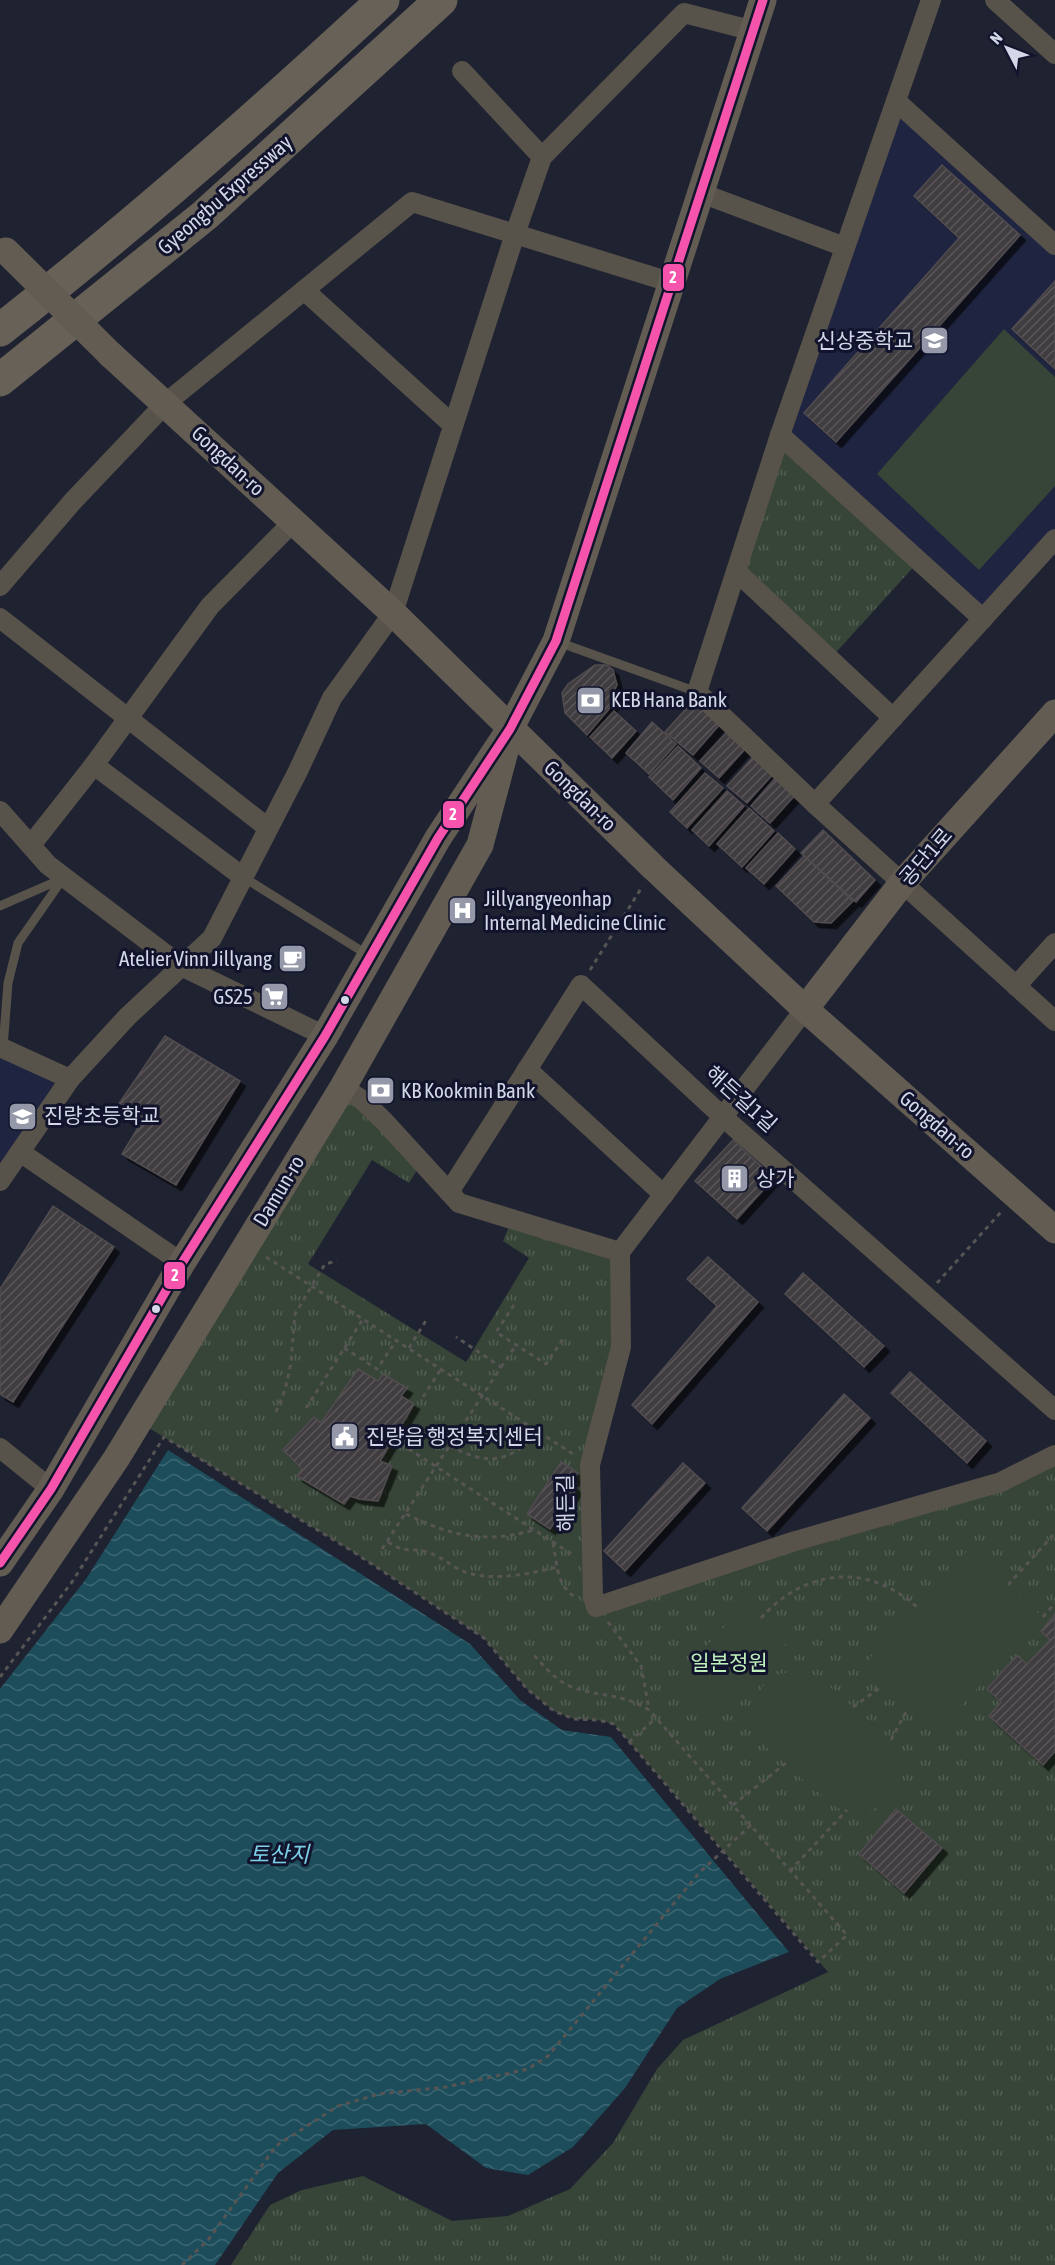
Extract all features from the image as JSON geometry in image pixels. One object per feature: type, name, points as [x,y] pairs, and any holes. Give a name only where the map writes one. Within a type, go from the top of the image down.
[{"type":"highway","name":"Gyeongbu Expressway","points":[[0,330],[184,180],[383,0]]},
{"type":"highway","name":"Gyeongbu Expressway","points":[[0,380],[205,215],[441,0]]},
{"type":"main road","name":"Damun-ro","points":[[0,1563],[51,1489],[182,1263],[325,1036],[438,838],[510,729],[556,641],[763,0]]},
{"type":"main road","name":"Gongdan-ro","points":[[3,248],[111,355],[393,613],[654,868],[805,1009],[1055,1230]]},
{"type":"main road","name":"공단1로","points":[[805,1009],[903,882],[1055,713]]},
{"type":"main road","name":"Damun-ro","points":[[0,1630],[116,1459],[343,1087],[480,845],[510,729]]},
{"type":"street","points":[[931,0],[780,435],[697,692],[814,804],[1055,1021]]},
{"type":"street","points":[[995,0],[1055,54]]},
{"type":"street","points":[[0,1182],[70,1079],[128,1016],[212,938],[298,771],[332,698],[393,613],[542,157],[684,13],[753,31]]},
{"type":"street","points":[[462,70],[542,157]]},
{"type":"street","points":[[897,101],[1055,245]]},
{"type":"street","points":[[701,193],[845,247]]},
{"type":"street","points":[[0,586],[73,501],[166,403],[412,202],[673,283]]},
{"type":"street","points":[[304,290],[453,425]]},
{"type":"street","points":[[780,435],[983,619]]},
{"type":"street","points":[[31,845],[94,765],[210,606],[294,521]]},
{"type":"street","points":[[814,804],[1055,539]]},
{"type":"street","points":[[736,571],[893,718]]},
{"type":"street","points":[[0,618],[267,828]]},
{"type":"street","points":[[94,765],[243,877]]},
{"type":"street","points":[[0,811],[48,865],[181,966],[325,1036]]},
{"type":"street","points":[[1016,986],[1055,942]]},
{"type":"street","points":[[449,1192],[581,985]]},
{"type":"street","name":"해든길1길","points":[[581,985],[723,1117],[1055,1410]]},
{"type":"street","points":[[343,1087],[362,1100],[459,1203],[620,1252],[805,1009]]},
{"type":"street","points":[[2,1048],[70,1079]]},
{"type":"street","points":[[527,1069],[664,1195]]},
{"type":"street","points":[[20,1152],[182,1263]]},
{"type":"street","name":"해든길","points":[[596,1607],[592,1596],[590,1465],[621,1347],[620,1252]]},
{"type":"street","points":[[0,1448],[51,1489]]},
{"type":"street","points":[[596,1607],[792,1542],[1001,1482],[1055,1455]]},
{"type":"lane","points":[[556,641],[697,692]]},
{"type":"lane","points":[[243,877],[371,957]]},
{"type":"lane","points":[[0,906],[64,878]]},
{"type":"lane","points":[[2,1048],[8,983],[18,943],[64,878]]},
{"type":"path","points":[[581,985],[654,868]]},
{"type":"path","points":[[925,1295],[1016,1195]]},
{"type":"path","points":[[247,1244],[590,1465]]},
{"type":"path","points":[[276,1412],[285,1390],[291,1363],[296,1314],[325,1264],[337,1261]]},
{"type":"path","points":[[514,1305],[496,1332],[546,1364],[565,1336]]},
{"type":"path","points":[[306,1408],[363,1319]]},
{"type":"path","points":[[408,1348],[427,1319]]},
{"type":"path","points":[[456,1337],[501,1367]]},
{"type":"path","points":[[344,1348],[377,1369],[396,1341]]},
{"type":"path","points":[[382,1550],[516,1345]]},
{"type":"path","points":[[423,1397],[441,1369]]},
{"type":"path","points":[[450,1446],[465,1454],[480,1458],[510,1456],[525,1446],[538,1432]]},
{"type":"path","points":[[0,1677],[72,1582],[164,1437],[352,1551],[484,1638],[527,1689],[554,1711],[574,1719],[598,1720],[614,1724],[818,1962],[847,1935],[649,1710],[640,1704],[622,1698],[572,1687],[552,1674],[533,1654]]},
{"type":"path","points":[[401,1443],[592,1567]]},
{"type":"path","points":[[406,1513],[432,1527],[479,1537],[497,1538],[534,1530]]},
{"type":"path","points":[[1008,1585],[1055,1533]]},
{"type":"path","points":[[387,1542],[406,1551],[424,1551],[436,1555],[460,1570],[476,1575],[518,1574],[557,1567]]},
{"type":"path","points":[[553,1543],[562,1586],[572,1595],[596,1607],[641,1666],[649,1710]]},
{"type":"path","points":[[761,1617],[791,1590],[813,1581],[835,1576],[873,1581],[903,1594],[917,1607]]},
{"type":"path","points":[[1043,1617],[1055,1603]]},
{"type":"path","points":[[853,1707],[881,1687]]},
{"type":"path","points":[[891,1740],[907,1710]]},
{"type":"path","points":[[629,1742],[656,1718]]},
{"type":"path","points":[[733,1805],[786,1763]]},
{"type":"path","points":[[790,1870],[847,1810]]},
{"type":"path","points":[[182,2265],[208,2240],[276,2146],[338,2106],[379,2094],[446,2087],[528,2069],[548,2056],[699,1873],[751,1825]]},
{"type":"shaded area","name":"신상중학교","points":[[896,101],[1055,244],[1055,539],[983,619],[780,435]]},
{"type":"shaded area","name":"진량초등학교","points":[[0,1047],[70,1079],[0,1183]]},
{"type":"green space","points":[[1004,329],[1055,377],[1055,486],[979,570],[877,474]]},
{"type":"green space","points":[[780,435],[919,561],[830,659],[736,571]]},
{"type":"green space","points":[[343,1087],[422,1162],[409,1183],[372,1160],[308,1264],[466,1362],[529,1258],[503,1241],[512,1219],[620,1252],[621,1347],[590,1465],[596,1607],[1055,1455],[1055,2265],[231,2265],[270,2205],[302,2190],[363,2176],[452,2221],[508,2216],[570,2189],[613,2143],[657,2069],[683,2040],[828,1972],[614,1724],[598,1720],[574,1719],[554,1711],[527,1689],[484,1638],[352,1551],[139,1422]]},
{"type":"green space","points":[[968,1550],[1043,1617],[935,1734],[860,1669]]},
{"type":"green space","name":"일본정원","points":[[746,1605],[788,1641],[715,1720],[675,1678]]},
{"type":"green space","points":[[800,1672],[817,1676],[896,1744],[901,1765],[901,1781],[895,1794],[883,1804],[861,1813],[838,1808],[762,1742],[757,1733],[754,1714],[762,1687],[777,1675]]},
{"type":"water","name":"토산지","points":[[168,1450],[470,1644],[520,1700],[562,1730],[611,1737],[789,1952],[720,1979],[677,2008],[625,2088],[573,2147],[528,2175],[486,2168],[426,2124],[333,2130],[278,2173],[215,2265],[0,2265],[0,1689],[86,1579]]},
{"type":"building","points":[[942,165],[1020,235],[836,442],[804,413],[959,238],[914,196]]},
{"type":"building","points":[[1055,281],[1055,369],[1012,329]]},
{"type":"building","name":"KEB Hana Bank","points":[[595,665],[607,665],[613,670],[617,685],[614,691],[620,696],[587,735],[565,713],[562,693],[568,684]]},
{"type":"building","points":[[693,701],[720,724],[693,755],[665,732]]},
{"type":"building","points":[[614,711],[636,731],[612,758],[590,737]]},
{"type":"building","points":[[652,722],[676,744],[649,774],[626,753]]},
{"type":"building","points":[[726,733],[745,749],[719,778],[700,761]]},
{"type":"building","points":[[678,746],[701,768],[673,800],[649,777]]},
{"type":"building","points":[[753,757],[773,774],[747,803],[727,786]]},
{"type":"building","points":[[705,773],[723,788],[687,828],[670,812]]},
{"type":"building","points":[[776,777],[796,794],[770,823],[751,806]]},
{"type":"building","points":[[727,791],[744,806],[709,846],[692,830]]},
{"type":"building","points":[[749,808],[774,831],[742,867],[717,844]]},
{"type":"building","points":[[823,830],[875,880],[856,902],[801,853]]},
{"type":"building","points":[[778,833],[795,849],[764,884],[746,868]]},
{"type":"building","points":[[804,856],[853,901],[831,923],[814,922],[776,886]]},
{"type":"building","points":[[165,1036],[240,1081],[176,1185],[122,1154],[139,1126],[114,1111]]},
{"type":"building","name":"상가","points":[[733,1140],[774,1178],[737,1219],[695,1181]]},
{"type":"building","points":[[53,1206],[114,1247],[13,1402],[0,1394],[0,1289]]},
{"type":"building","points":[[708,1257],[758,1302],[652,1424],[632,1405],[717,1306],[687,1279]]},
{"type":"building","points":[[803,1273],[884,1346],[864,1367],[785,1294]]},
{"type":"building","name":"진량읍 행정복지센터","points":[[358,1369],[378,1381],[383,1374],[407,1388],[401,1396],[414,1404],[380,1461],[392,1466],[378,1501],[350,1496],[344,1504],[297,1476],[302,1469],[283,1450],[314,1417],[321,1423]]},
{"type":"building","points":[[910,1372],[986,1441],[967,1463],[891,1393]]},
{"type":"building","points":[[844,1394],[870,1418],[767,1531],[742,1508]]},
{"type":"building","points":[[561,1462],[578,1473],[571,1484],[577,1488],[550,1529],[527,1514]]},
{"type":"building","points":[[683,1463],[705,1483],[625,1571],[604,1551]]},
{"type":"building","points":[[1055,1614],[1055,1751],[1043,1765],[989,1716],[1001,1702],[987,1689],[1017,1655],[1027,1664],[1050,1640],[1041,1631]]},
{"type":"building","points":[[896,1809],[942,1848],[904,1893],[859,1854]]},
{"type":"transit line","name":"2","points":[[0,1563],[51,1489],[182,1263],[325,1036],[438,838],[510,729],[556,641],[763,0]]},
{"type":"place","name":"신상중학교","points":[[934,341]]},
{"type":"place","name":"KEB Hana Bank","points":[[590,700]]},
{"type":"place","name":"Jillyangyeonhap Internal Medicine Clinic","points":[[463,911]]},
{"type":"place","name":"Atelier Vinn Jillyang","points":[[293,959]]},
{"type":"place","name":"GS25","points":[[274,997]]},
{"type":"place","name":"KB Kookmin Bank","points":[[380,1091]]},
{"type":"place","name":"진량초등학교","points":[[23,1116]]},
{"type":"place","name":"상가","points":[[735,1179]]},
{"type":"place","name":"진량읍 행정복지센터","points":[[345,1437]]}]
